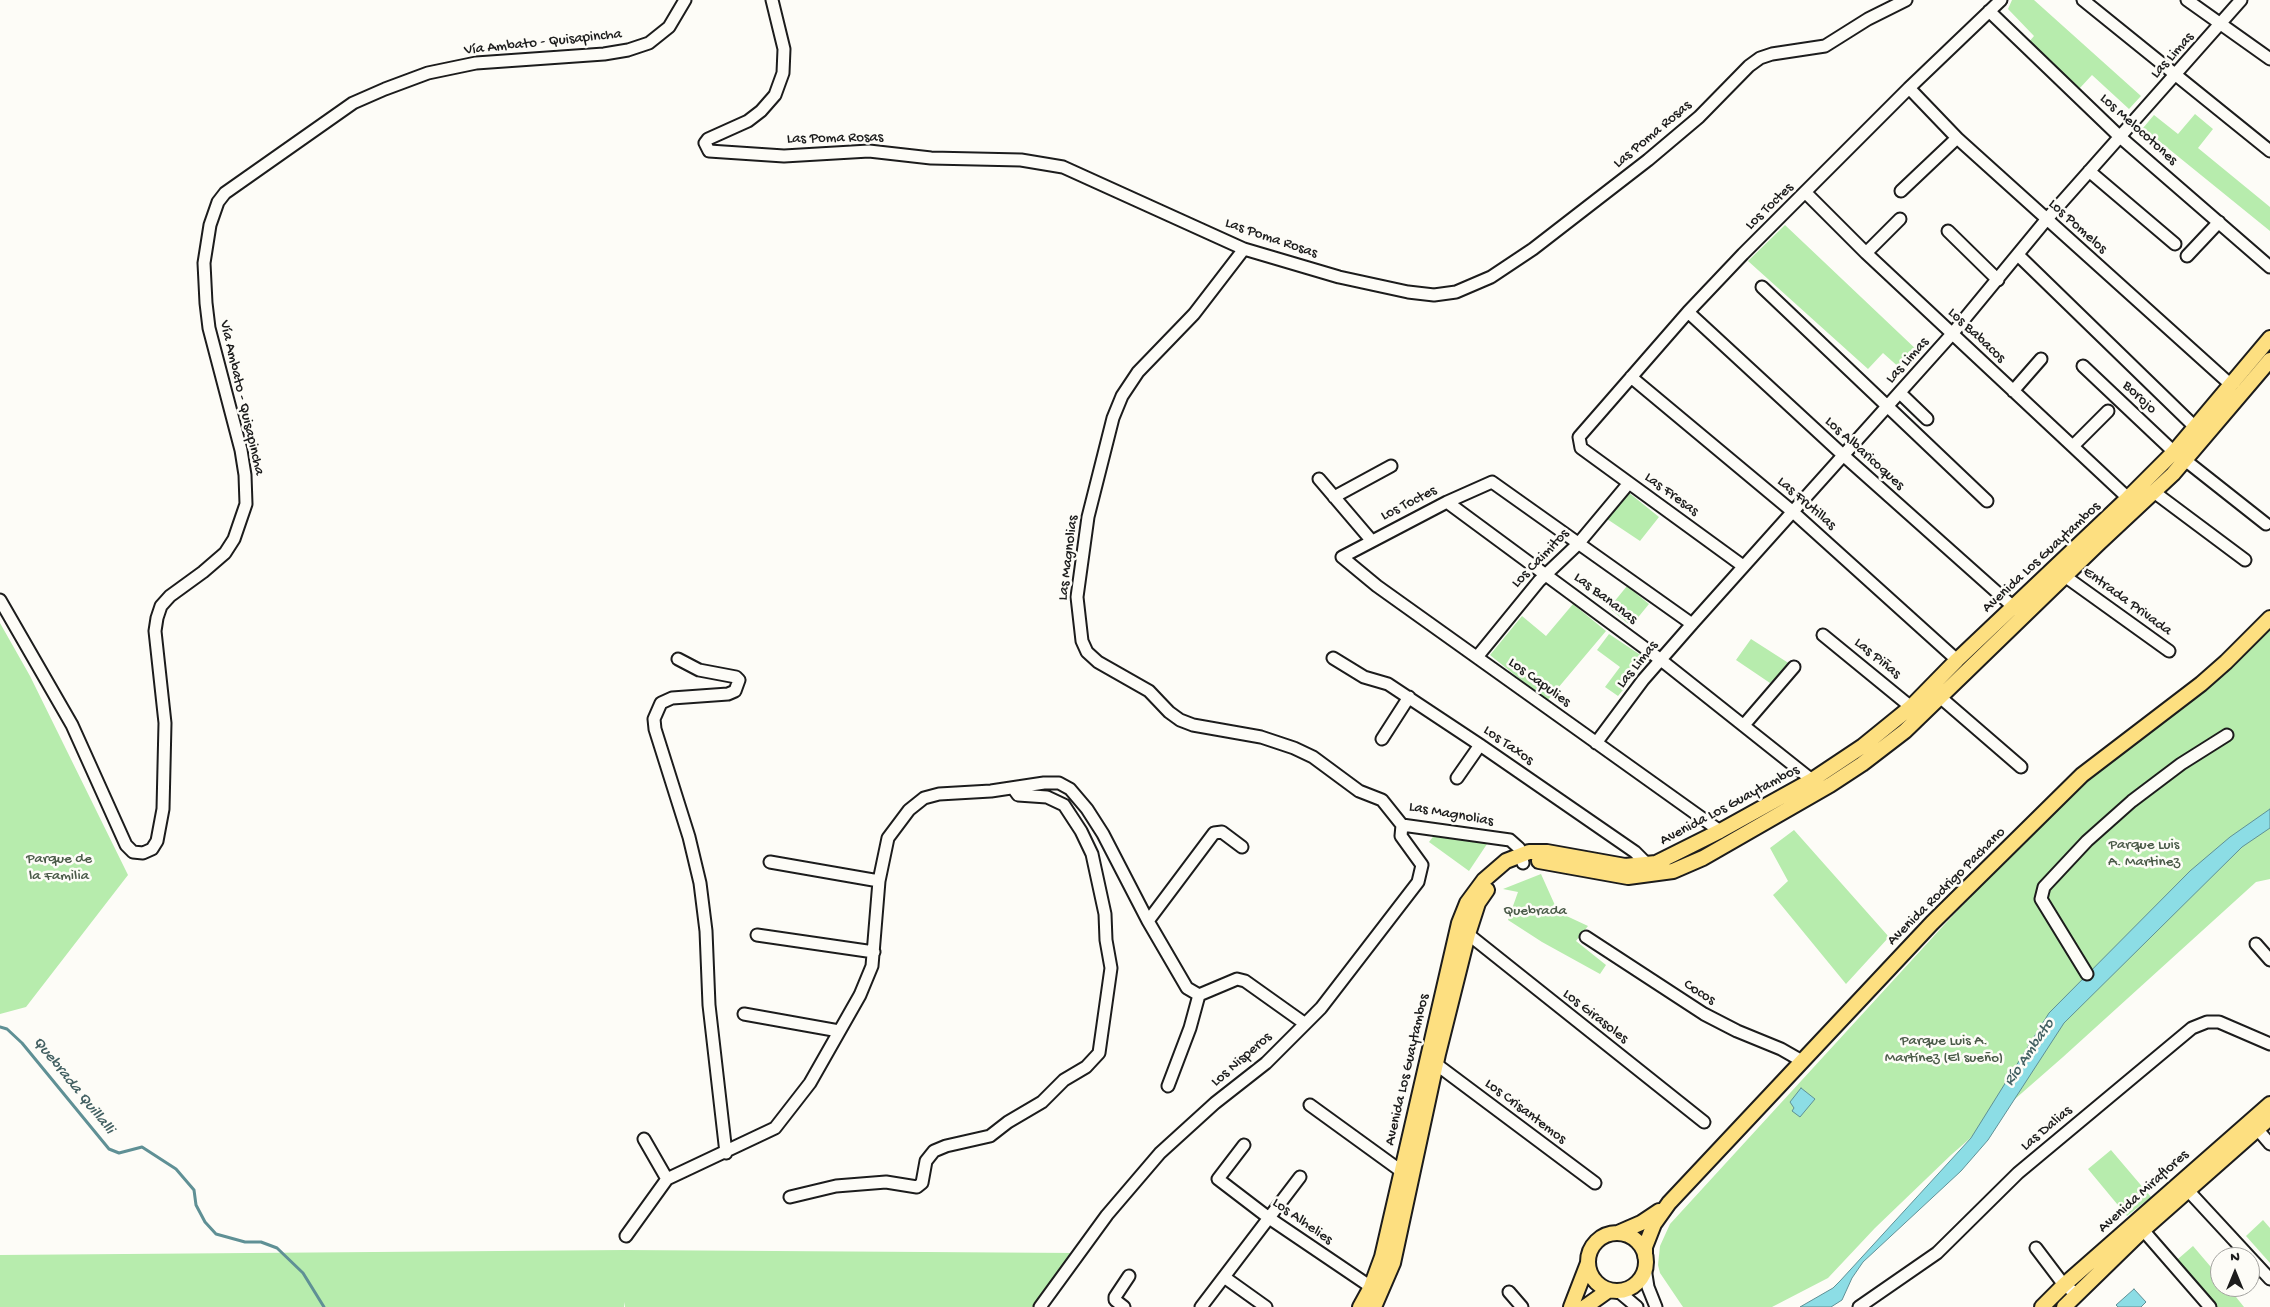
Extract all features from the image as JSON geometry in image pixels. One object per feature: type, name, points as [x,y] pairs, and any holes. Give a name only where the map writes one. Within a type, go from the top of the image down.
[{"type":"main road","name":"Avenida Los Guaytambos","points":[[1374,1307],[1393,1263],[1435,1056],[1459,923],[1467,904],[1487,883],[1522,858],[1547,852],[1647,870],[1672,872],[1703,858],[1830,786],[1905,732],[1940,697],[2018,611],[2174,452],[2270,338]]},
{"type":"main road","name":"Avenida Los Guaytambos","points":[[1647,870],[1812,780],[1863,746],[1911,707],[1957,660],[2018,611],[2066,577],[2185,460],[2268,368]]},
{"type":"main road","name":"Avenida Rodrigo Pachano","points":[[1645,1262],[1645,1247],[1654,1224],[1669,1203],[1932,923],[2082,776],[2201,684],[2270,618]]},
{"type":"main road","name":"Avenida Los Guaytambos","points":[[1360,1307],[1371,1287],[1382,1257],[1401,1171],[1468,934],[1478,902],[1487,883]]},
{"type":"main road","name":"Avenida Miraflores","points":[[2042,1307],[2064,1284],[2184,1186],[2254,1125],[2270,1104]]},
{"type":"main road","name":"Avenida Miraflores","points":[[2254,1125],[2270,1118]]},
{"type":"main road","name":"Avenida Miraflores","points":[[2064,1307],[2143,1230],[2184,1186]]},
{"type":"main road","name":"Avenida Rodrigo Pachano","points":[[1618,1233],[1642,1223],[1669,1203]]},
{"type":"main road","points":[[1571,1307],[1588,1262],[1589,1254],[1600,1239],[1618,1233],[1636,1240],[1645,1262],[1636,1284],[1613,1290],[1585,1307]]},
{"type":"main road","points":[[1588,1262],[1594,1279],[1613,1290]]},
{"type":"street","name":"Vía Ambato - Quisapincha","points":[[0,600],[72,725],[126,845],[133,852],[143,853],[152,849],[160,828],[165,723],[155,631],[157,618],[162,606],[170,596],[204,572],[225,553],[234,539],[246,504],[245,475],[241,450],[209,328],[206,303],[204,262],[210,225],[218,202],[226,193],[353,103],[385,89],[428,73],[476,63],[604,54],[628,50],[649,42],[669,27],[685,0]]},
{"type":"street","name":"Las Poma Rosas","points":[[772,0],[784,49],[783,73],[775,95],[761,111],[748,121],[708,138],[705,143],[709,151],[784,156],[869,151],[931,158],[1021,160],[1063,168],[1244,249],[1339,277],[1408,292],[1434,295],[1456,292],[1491,277],[1541,243],[1648,160],[1699,117],[1749,66],[1760,58],[1772,54],[1825,46],[1868,19],[1906,0]]},
{"type":"street","name":"Los Toctes","points":[[1581,448],[1579,437],[1688,312],[1908,88],[2001,0]]},
{"type":"street","points":[[2083,0],[2270,151]]},
{"type":"street","points":[[2187,0],[2222,23],[2270,59]]},
{"type":"street","name":"Las Limas","points":[[1596,742],[1692,624],[1952,334],[2046,220],[2119,136],[2177,75],[2240,1]]},
{"type":"street","name":"Los Melocotones","points":[[1989,12],[2119,136],[2270,267]]},
{"type":"street","name":"Los Pomelos","points":[[1908,88],[1957,138],[2046,220],[2230,384]]},
{"type":"street","points":[[1901,191],[1957,138]]},
{"type":"street","points":[[2089,171],[2175,244]]},
{"type":"street","name":"Los Babacos","points":[[1806,193],[1866,254],[2128,498]]},
{"type":"street","points":[[1866,254],[1900,219]]},
{"type":"street","points":[[2188,256],[2219,222]]},
{"type":"street","points":[[1948,231],[1998,280]]},
{"type":"street","name":"Las Magnolias","points":[[1244,249],[1194,314],[1138,372],[1122,396],[1113,418],[1088,518],[1077,597],[1082,641],[1087,652],[1098,662],[1149,691],[1169,712],[1180,720],[1194,725],[1247,734],[1300,750],[1318,760],[1359,791],[1382,800],[1402,825],[1510,840],[1516,843],[1522,858]]},
{"type":"street","points":[[2018,254],[2195,427]]},
{"type":"street","points":[[1762,287],[1889,405],[1987,501]]},
{"type":"street","name":"Los Albaricoques","points":[[1688,312],[1843,455],[2018,611]]},
{"type":"street","points":[[2013,390],[2042,359]]},
{"type":"street","name":"Borojo","points":[[2083,366],[2174,452]]},
{"type":"street","name":"Las Frutillas","points":[[1631,377],[1793,512],[1957,660]]},
{"type":"street","points":[[1900,392],[1927,419]]},
{"type":"street","points":[[2073,446],[2108,411]]},
{"type":"street","name":"Las Fresas","points":[[1581,448],[1743,566]]},
{"type":"street","points":[[2185,460],[2266,524]]},
{"type":"street","points":[[1334,497],[1391,466]]},
{"type":"street","points":[[1319,479],[1371,540]]},
{"type":"street","name":"Los Toctes","points":[[1342,557],[1371,540],[1447,502],[1492,482],[1578,544]]},
{"type":"street","name":"Los Caimitos","points":[[1477,657],[1546,574],[1578,544],[1628,483]]},
{"type":"street","points":[[2154,492],[2245,560]]},
{"type":"street","name":"Las Bananas","points":[[1447,502],[1661,660],[1812,780]]},
{"type":"street","points":[[1578,544],[1692,624]]},
{"type":"street","name":"Los Capulies","points":[[1342,557],[1376,586],[1720,831]]},
{"type":"street","name":"Entrada Privada","points":[[2066,577],[2169,651]]},
{"type":"street","name":"Las Piñas","points":[[1823,635],[1911,707]]},
{"type":"street","name":"Los Taxos","points":[[1334,658],[1364,677],[1388,684],[1480,745],[1635,852],[1647,870]]},
{"type":"street","points":[[678,659],[699,670],[739,680],[736,691],[728,694],[672,698],[661,703],[654,719],[655,729],[689,837],[700,883],[706,931],[709,1005],[726,1153]]},
{"type":"street","points":[[1744,725],[1794,667]]},
{"type":"street","points":[[1382,739],[1409,697]]},
{"type":"street","points":[[1940,697],[2021,767]]},
{"type":"street","points":[[2087,974],[2041,900],[2040,893],[2087,841],[2132,801],[2181,764],[2227,735]]},
{"type":"street","points":[[1456,778],[1480,745]]},
{"type":"street","points":[[626,1236],[667,1179],[761,1137],[775,1128],[810,1083],[868,978],[874,952],[879,881],[888,838],[909,810],[924,798],[939,794],[1013,788],[1044,783],[1059,783],[1070,789],[1087,809],[1103,834],[1148,921],[1187,988],[1199,995]]},
{"type":"street","points":[[790,1197],[836,1186],[890,1182],[917,1188],[922,1183],[926,1161],[934,1151],[946,1146],[990,1136],[1015,1117],[1042,1102],[1064,1080],[1086,1067],[1099,1053],[1111,968],[1106,940],[1106,914],[1096,867],[1082,831],[1064,805],[1047,797],[1018,795],[1013,788]]},
{"type":"street","name":"Los Nisperos","points":[[1040,1307],[1107,1215],[1160,1153],[1215,1103],[1266,1063],[1332,996],[1421,876],[1422,865],[1401,836],[1402,825]]},
{"type":"street","points":[[1148,921],[1214,833],[1222,832],[1242,848]]},
{"type":"street","points":[[770,862],[879,881]]},
{"type":"street","name":"Los Girasoles","points":[[1468,934],[1704,1122]]},
{"type":"street","points":[[756,935],[874,952]]},
{"type":"street","name":"Cocos","points":[[1586,937],[1704,1014],[1737,1031],[1781,1049],[1802,1061]]},
{"type":"street","points":[[2256,944],[2270,960]]},
{"type":"street","points":[[1199,995],[1238,979],[1245,981],[1304,1023]]},
{"type":"street","points":[[1168,1086],[1190,1028],[1199,995]]},
{"type":"street","points":[[744,1014],[839,1031]]},
{"type":"street","name":"Las Dalias","points":[[1859,1307],[1937,1253],[2018,1173],[2192,1028],[2207,1022],[2219,1022],[2270,1044]]},
{"type":"street","name":"Los Crisantemos","points":[[1435,1056],[1595,1183]]},
{"type":"street","points":[[1310,1105],[1401,1171]]},
{"type":"street","points":[[2254,1125],[2270,1144]]},
{"type":"street","points":[[644,1139],[667,1179]]},
{"type":"street","name":"Los Alhelies","points":[[1244,1145],[1218,1179],[1269,1218],[1371,1287]]},
{"type":"street","points":[[1201,1307],[1300,1177]]},
{"type":"street","points":[[2184,1186],[2270,1279]]},
{"type":"street","points":[[2143,1230],[2210,1307]]},
{"type":"street","points":[[2036,1248],[2064,1284],[2077,1294]]},
{"type":"street","points":[[1645,1262],[1648,1287],[1656,1307]]},
{"type":"street","points":[[1120,1305],[1115,1297],[1129,1276]]},
{"type":"street","points":[[1224,1277],[1266,1307]]},
{"type":"street","points":[[1613,1290],[1637,1307]]},
{"type":"street","points":[[1508,1292],[1522,1307]]},
{"type":"green space","points":[[2012,0],[2034,0],[2141,96],[2129,109],[2092,75],[2079,89],[2028,43],[2034,36],[2008,9]]},
{"type":"green space","points":[[2195,114],[2213,129],[2198,148],[2270,207],[2270,231],[2143,128],[2154,115],[2178,134]]},
{"type":"green space","points":[[1785,225],[1919,352],[1902,370],[1883,353],[1868,369],[1748,261]]},
{"type":"green space","points":[[1628,492],[1659,517],[1640,541],[1607,519]]},
{"type":"green space","points":[[1627,586],[1649,604],[1631,626],[1609,608]]},
{"type":"green space","points":[[1573,604],[1606,631],[1547,701],[1490,655],[1522,616],[1546,636]]},
{"type":"green space","name":"Parque de la Familia","points":[[0,623],[30,676],[128,875],[26,1007],[0,1014]]},
{"type":"green space","points":[[2270,623],[2270,879],[2256,882],[2063,1057],[1951,1155],[1875,1228],[1828,1278],[1772,1307],[1683,1307],[1660,1273],[1658,1265],[1660,1246],[1670,1224],[1944,925],[2080,782],[2178,707],[2189,702],[2227,673],[2228,666]]},
{"type":"green space","points":[[1609,634],[1648,660],[1618,696],[1605,687],[1620,667],[1597,650]]},
{"type":"green space","points":[[1751,639],[1790,664],[1770,683],[1736,660]]},
{"type":"green space","points":[[1794,830],[1889,937],[1846,984],[1773,895],[1788,881],[1770,848]]},
{"type":"green space","points":[[1436,833],[1477,839],[1487,844],[1469,871],[1429,842]]},
{"type":"green space","name":"Quebrada","points":[[1541,874],[1558,912],[1588,926],[1576,941],[1606,965],[1600,974],[1542,942],[1508,920],[1518,892],[1503,889]]},
{"type":"green space","points":[[2111,1150],[2151,1197],[2127,1216],[2088,1169]]},
{"type":"green space","points":[[2263,1220],[2270,1228],[2270,1263],[2260,1252],[2260,1247],[2256,1247],[2246,1236]]},
{"type":"green space","points":[[2193,1246],[2210,1266],[2210,1297],[2236,1297],[2244,1307],[2207,1307],[2171,1265]]},
{"type":"green space","points":[[624,1250],[1076,1253],[1034,1307],[625,1307],[625,1302],[624,1307],[0,1307],[0,1255]]},
{"type":"water","name":"Río Ambato","points":[[2270,809],[2270,828],[2242,847],[2064,1023],[1988,1140],[1961,1171],[1863,1262],[1852,1278],[1842,1300],[1831,1307],[1800,1307],[1833,1288],[1971,1138],[2049,1013],[2190,871],[2230,837]]},
{"type":"water","points":[[1801,1088],[1815,1099],[1800,1117],[1792,1111],[1794,1108],[1790,1102]]},
{"type":"water","points":[[2134,1289],[2146,1302],[2141,1307],[2118,1307],[2116,1305]]},
{"type":"waterway","name":"Quebrada Quillalli","points":[[0,1027],[7,1029],[22,1043],[109,1149],[119,1153],[142,1147],[176,1169],[194,1190],[196,1205],[205,1222],[216,1234],[245,1242],[261,1242],[277,1248],[303,1273],[324,1307]]},
{"type":"park label","name":"Parque Luis A. Martinez","points":[[2144,854]]},
{"type":"park label","name":"Parque Luis A. Martínez (El sueño)","points":[[1944,1050]]}]
